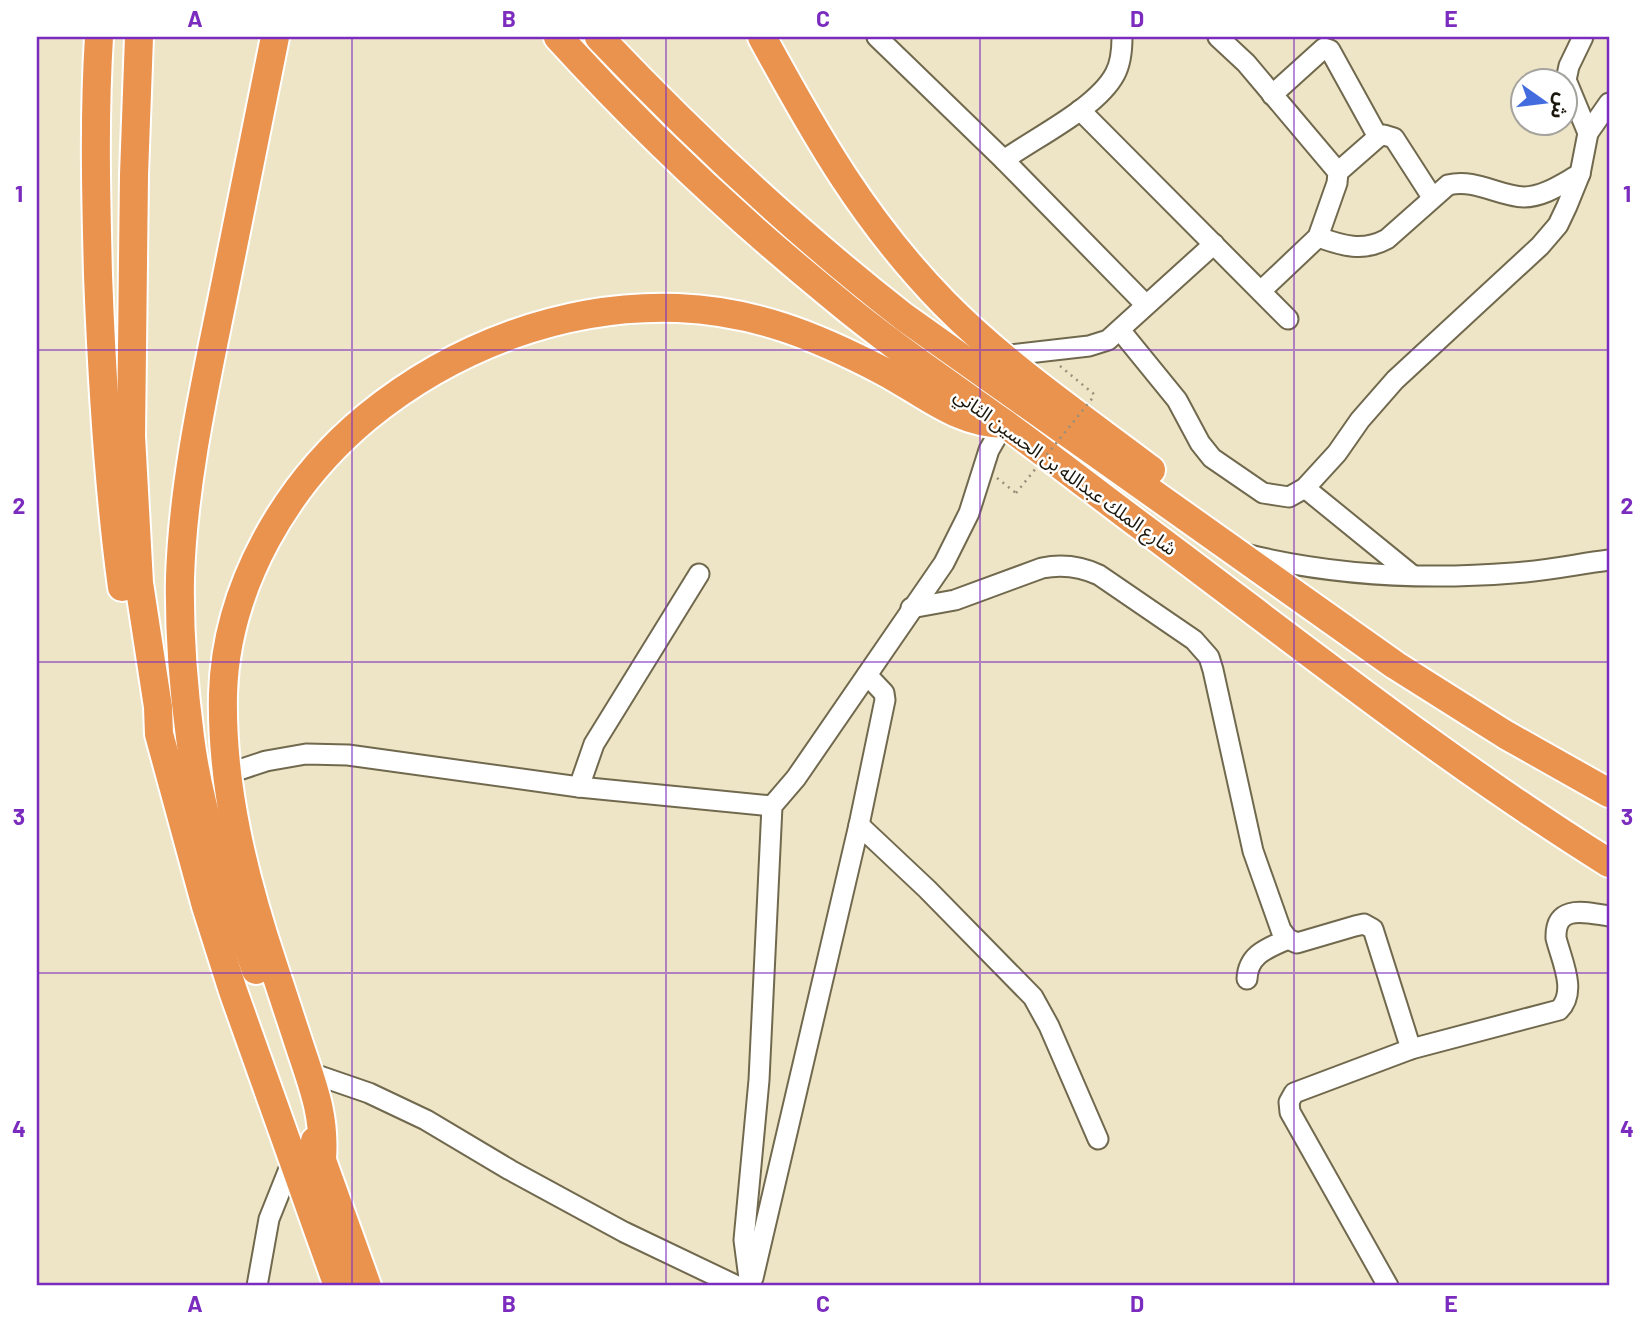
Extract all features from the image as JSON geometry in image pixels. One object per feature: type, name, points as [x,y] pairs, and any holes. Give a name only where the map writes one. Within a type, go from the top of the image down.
[{"type":"highway","points":[[99,37],[96,120],[97,238],[110,492],[122,592],[139,691],[145,710],[159,734]]},
{"type":"highway","points":[[139,37],[134,175],[131,449],[139,583],[157,698],[159,734],[192,857],[230,979],[338,1286]]},
{"type":"highway","points":[[275,37],[187,494],[180,576],[180,627],[190,738],[213,846],[367,1286]]},
{"type":"highway","name":"شارع الملك عبدالله بن الحسين الثاني","points":[[558,37],[675,157],[779,252],[889,341],[1416,733],[1532,814],[1609,863]]},
{"type":"highway","name":"شارع الملك عبدالله بن الحسين الثاني","points":[[599,37],[742,179],[854,278],[954,354],[1450,701],[1551,762],[1609,793]]},
{"type":"highway","points":[[762,37],[826,153],[870,216],[945,304],[1002,356],[1189,498],[1206,516],[1226,545]]},
{"type":"highway","points":[[322,1159],[322,1123],[317,1097],[252,895],[240,847],[227,774],[223,692],[230,644],[248,580],[275,524],[310,473],[354,428],[408,387],[437,369],[492,342],[543,324],[596,313],[664,308],[731,313],[783,325],[886,373],[960,416],[981,423],[1004,424]]},
{"type":"street","points":[[877,37],[1004,160],[1146,305]]},
{"type":"street","points":[[1004,160],[1080,110],[1116,74],[1122,51],[1122,37]]},
{"type":"street","points":[[1218,37],[1245,63],[1338,172]]},
{"type":"street","points":[[1583,37],[1569,66],[1566,80],[1588,133]]},
{"type":"street","points":[[1272,95],[1311,58],[1324,48],[1330,50],[1378,137]]},
{"type":"street","points":[[1120,330],[1177,400],[1200,443],[1212,458],[1263,494],[1289,497],[1305,488],[1337,453],[1360,420],[1395,380],[1540,246],[1558,225],[1580,174],[1588,133],[1609,103]]},
{"type":"street","points":[[1080,110],[1289,319]]},
{"type":"street","points":[[1261,291],[1318,237],[1337,183],[1338,172],[1378,137],[1384,135],[1394,138],[1432,197]]},
{"type":"street","points":[[1318,237],[1343,246],[1358,248],[1375,245],[1387,239],[1448,185],[1458,183],[1522,197],[1535,196],[1580,174]]},
{"type":"street","points":[[1002,356],[1089,346],[1108,340],[1214,244]]},
{"type":"street","points":[[750,1286],[744,1240],[759,1080],[772,806],[796,778],[911,608],[934,579],[969,513],[989,450],[1004,424]]},
{"type":"street","points":[[1305,488],[1412,575]]},
{"type":"street","name":"شارع الملك عبدالله بن الحسين الثاني","points":[[1226,545],[1306,566],[1412,575],[1514,573],[1609,560]]},
{"type":"street","points":[[911,608],[955,600],[1042,568],[1056,565],[1085,568],[1194,640],[1209,657],[1213,670],[1253,851],[1281,930],[1288,939],[1304,943],[1364,924],[1373,929],[1411,1049]]},
{"type":"street","points":[[579,788],[594,744],[699,574]]},
{"type":"street","points":[[750,1286],[859,825],[885,700],[884,694],[867,675]]},
{"type":"street","points":[[227,774],[266,761],[306,754],[348,755],[579,788],[772,806]]},
{"type":"street","points":[[859,825],[927,889],[1033,997],[1049,1026],[1098,1139]]},
{"type":"street","points":[[1388,1286],[1290,1112],[1289,1102],[1294,1093],[1411,1049],[1559,1010],[1569,991],[1556,938],[1559,922],[1565,915],[1573,912],[1609,916]]},
{"type":"street","points":[[1247,979],[1247,971],[1255,956],[1288,939]]},
{"type":"street","points":[[308,1072],[369,1093],[426,1120],[510,1170],[624,1232],[737,1286]]},
{"type":"street","points":[[257,1286],[269,1219],[293,1159]]},
{"type":"path","points":[[1001,481],[1016,493],[1095,395],[1069,375]]}]
